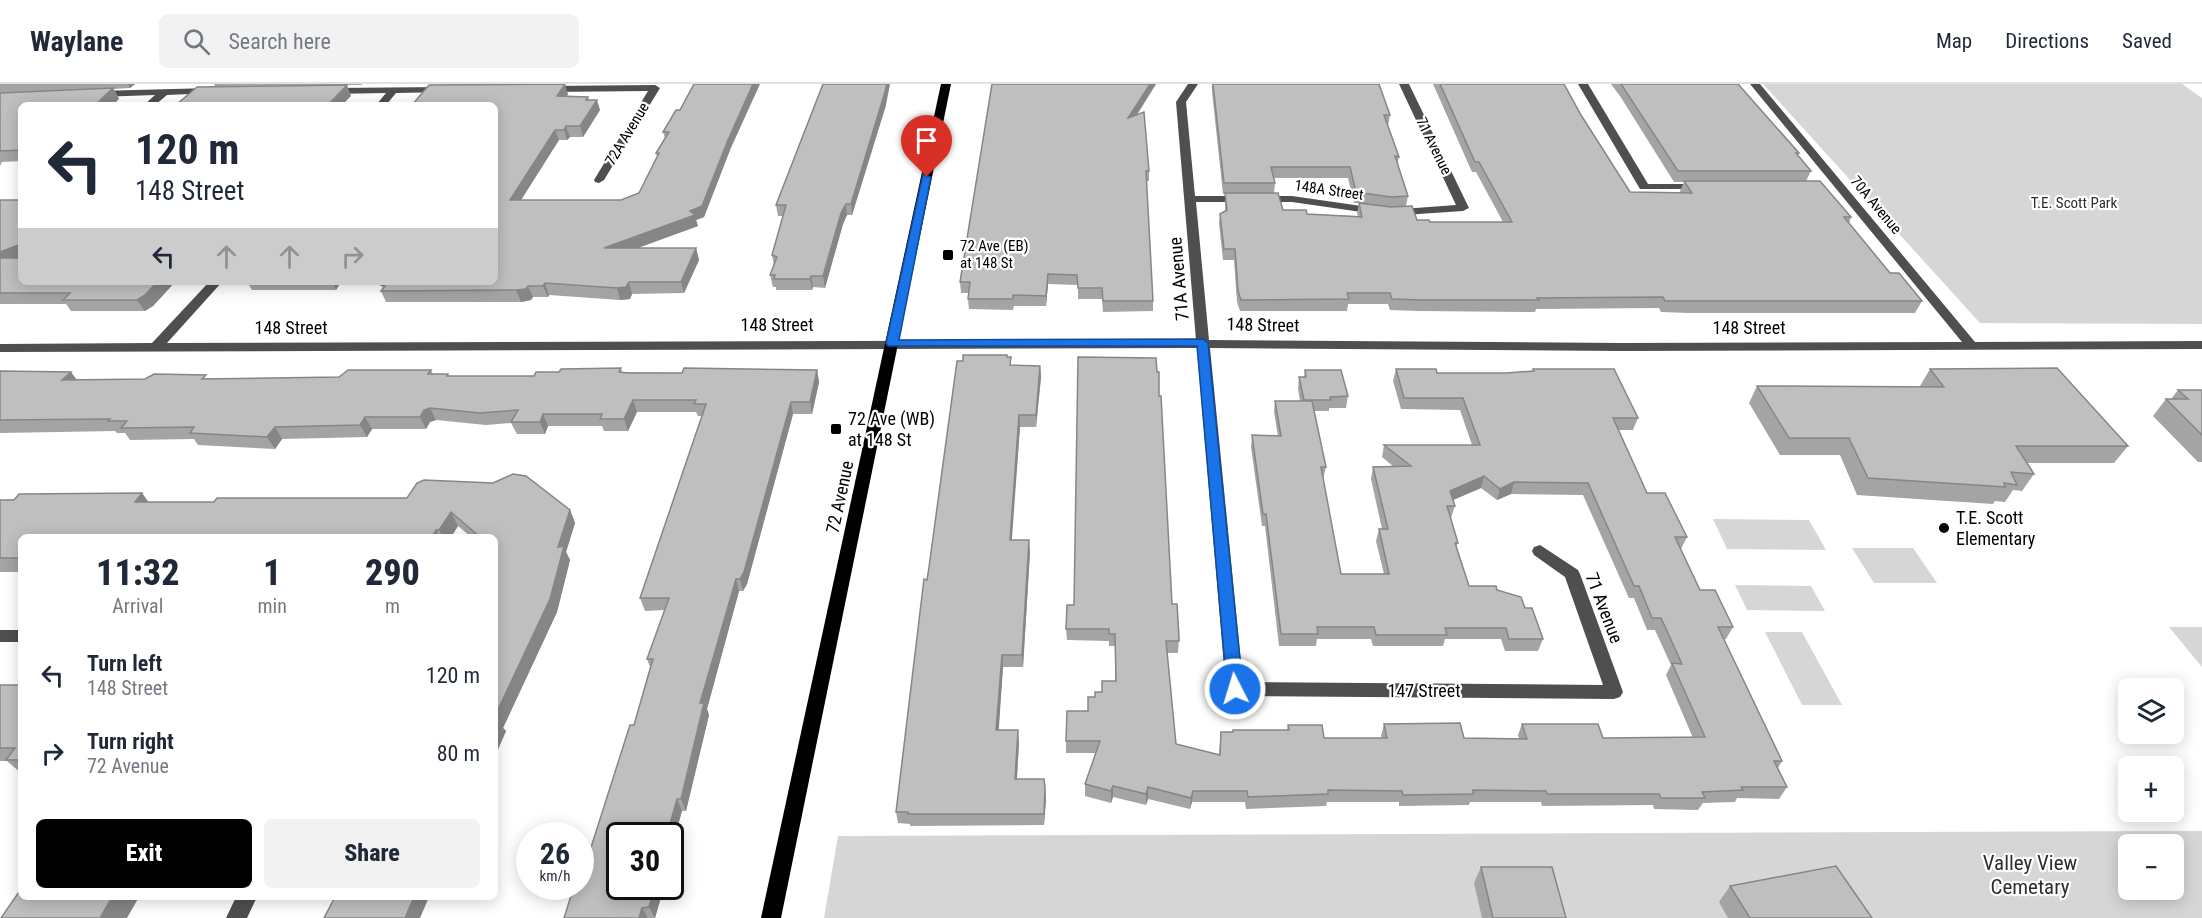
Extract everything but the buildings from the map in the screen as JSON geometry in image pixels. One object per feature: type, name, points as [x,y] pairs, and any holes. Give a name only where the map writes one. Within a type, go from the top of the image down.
[{"type":"main road","name":"72 Avenue","points":[[771,918],[946,84]]},
{"type":"street","name":"71A Avenue","points":[[1193,84],[1181,102],[1235,689]]},
{"type":"street","name":"71 Avenue","points":[[1404,84],[1463,208]]},
{"type":"street","points":[[1583,84],[1644,187],[1713,187]]},
{"type":"street","name":"70A Avenue","points":[[1756,84],[1836,188],[1972,346]]},
{"type":"street","name":"72A Avenue","points":[[536,89],[655,88],[599,180]]},
{"type":"street","points":[[384,102],[394,90]]},
{"type":"street","points":[[325,91],[453,90]]},
{"type":"street","points":[[82,95],[222,91]]},
{"type":"street","points":[[153,102],[165,92]]},
{"type":"street","name":"148A Street","points":[[1190,199],[1292,199],[1389,213],[1463,208]]},
{"type":"street","points":[[156,347],[213,285]]},
{"type":"street","name":"148 Street","points":[[0,348],[892,343],[1623,347],[2202,345]]},
{"type":"street","name":"71 Avenue","points":[[1540,551],[1572,574],[1614,692]]},
{"type":"street","points":[[0,636],[18,636]]},
{"type":"street","name":"147 Street","points":[[1235,689],[1614,692]]},
{"type":"street","points":[[236,918],[245,900]]},
{"type":"green space","name":"T.E. Scott Park","points":[[1763,84],[2182,84],[2202,98],[2202,324],[1980,323]]},
{"type":"green space","points":[[1713,519],[1809,520],[1826,550],[1727,549]]},
{"type":"green space","points":[[1852,548],[1913,548],[1937,583],[1874,583]]},
{"type":"green space","points":[[1735,585],[1811,586],[1825,611],[1747,610]]},
{"type":"green space","points":[[2169,627],[2202,627],[2202,667]]},
{"type":"green space","points":[[1765,632],[1802,632],[1842,705],[1802,705]]},
{"type":"green space","name":"Valley View Cemetary","points":[[2202,831],[2202,918],[824,918],[838,836]]},
{"type":"place","name":"72 Ave (EB) at 148 St","points":[[948,255]]},
{"type":"place","name":"72 Ave (WB) at 148 St","points":[[836,429]]},
{"type":"place","name":"T.E. Scott Elementary","points":[[1944,528]]},
{"type":"route","points":[[927,177],[892,343],[1203,343],[1235,689]]}]
